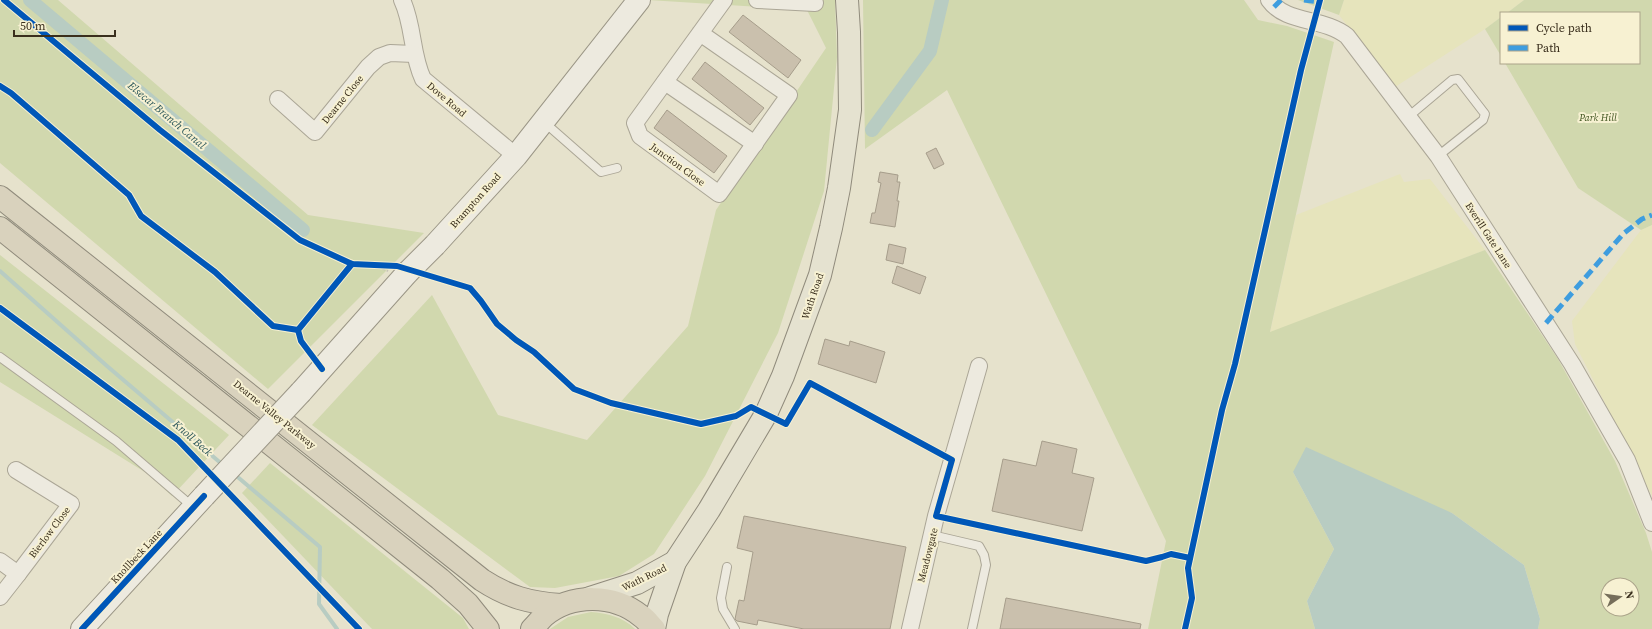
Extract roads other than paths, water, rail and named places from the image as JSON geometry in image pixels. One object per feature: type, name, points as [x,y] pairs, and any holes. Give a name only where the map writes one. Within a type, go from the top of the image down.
[{"type":"highway","name":"Dearne Valley Parkway","points":[[0,197],[482,580],[499,591],[521,600],[561,605]]},
{"type":"highway","points":[[0,228],[440,579],[468,604],[488,629]]},
{"type":"highway","points":[[532,629],[545,615],[561,605],[575,600],[590,598],[608,600],[626,606],[642,616],[654,629]]},
{"type":"main road","name":"Brampton Road","points":[[301,392],[516,156],[639,0]]},
{"type":"main road","name":"Wath Road","points":[[654,629],[657,614],[675,562],[709,510],[766,414],[783,376],[815,289],[832,228],[850,110],[848,0]]},
{"type":"main road","name":"Knollbeck Lane","points":[[82,629],[301,392]]},
{"type":"main road","name":"Wath Road","points":[[590,598],[637,583],[675,562]]},
{"type":"street","name":"Dove Road","points":[[402,0],[410,24],[414,54],[423,79],[516,156]]},
{"type":"street","name":"Junction Close","points":[[700,33],[789,95],[719,194],[640,136],[636,123],[700,33],[724,0]]},
{"type":"street","points":[[757,0],[808,2]]},
{"type":"street","name":"Everill Gate Lane","points":[[1269,0],[1274,7],[1284,13],[1330,26],[1338,29],[1346,36],[1438,156],[1576,371],[1627,460],[1652,524]]},
{"type":"street","name":"Dearne Close","points":[[278,99],[315,132],[368,67],[379,57],[390,53],[414,54]]},
{"type":"street","points":[[665,82],[755,144]]},
{"type":"street","name":"Meadowgate","points":[[910,629],[932,535],[979,366]]},
{"type":"street","name":"Bierlow Close","points":[[0,596],[71,504],[16,470]]},
{"type":"street","points":[[0,561],[18,574]]},
{"type":"lane","points":[[1408,117],[1452,80],[1458,79],[1485,114],[1483,120],[1438,156]]},
{"type":"lane","points":[[543,121],[601,172],[617,168]]},
{"type":"lane","points":[[0,357],[116,440],[199,502]]},
{"type":"lane","points":[[932,535],[979,546],[982,550],[986,565],[972,629]]},
{"type":"lane","points":[[727,567],[721,598],[723,609],[735,629]]},
{"type":"waterway","name":"Elsecar Branch Canal","points":[[30,0],[303,230]]},
{"type":"waterway","points":[[872,130],[930,51],[942,0]]},
{"type":"waterway","name":"Knoll Beck","points":[[0,271],[107,366],[223,465]]},
{"type":"waterway","name":"Knoll Beck","points":[[233,473],[320,547],[319,604],[337,629]]},
{"type":"park label","name":"Park Hill","points":[[1598,117]]}]
